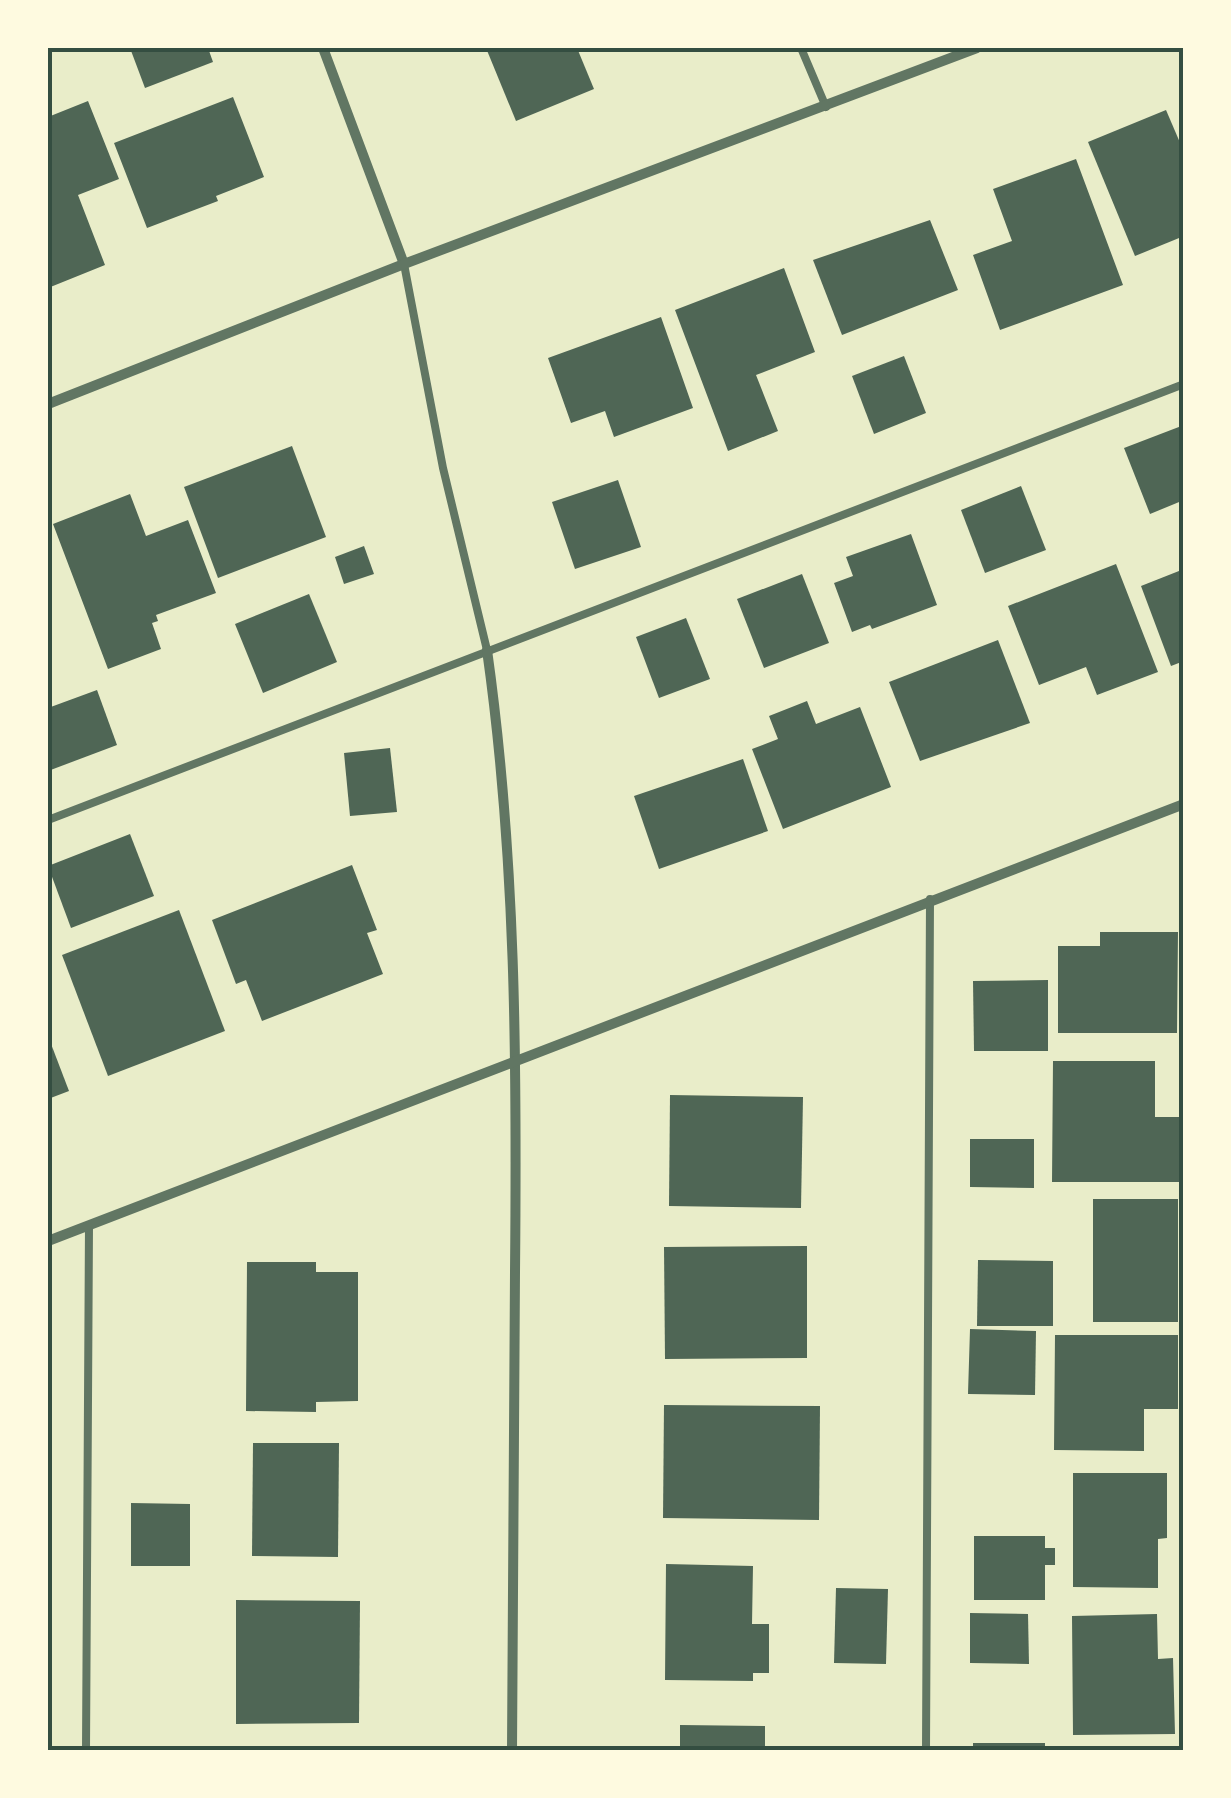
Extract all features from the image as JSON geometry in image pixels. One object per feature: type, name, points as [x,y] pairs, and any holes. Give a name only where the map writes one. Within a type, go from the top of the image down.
[{"type":"street","points":[[324,48],[404,264]]},
{"type":"street","points":[[48,404],[404,264],[977,48]]},
{"type":"street","points":[[487,650],[510,881],[517,1059],[512,1750]]},
{"type":"street","points":[[48,1241],[1184,804]]},
{"type":"lane","points":[[801,48],[826,107]]},
{"type":"lane","points":[[404,264],[444,468],[487,650]]},
{"type":"lane","points":[[48,820],[1184,384]]},
{"type":"lane","points":[[926,1750],[930,900]]},
{"type":"lane","points":[[86,1750],[89,1225]]},
{"type":"building","points":[[130,48],[208,48],[213,62],[145,88]]},
{"type":"building","points":[[486,48],[577,48],[594,89],[516,121]]},
{"type":"building","points":[[233,97],[264,177],[216,196],[218,201],[147,228],[114,143]]},
{"type":"building","points":[[88,101],[119,179],[78,195],[105,265],[48,288],[48,117]]},
{"type":"building","points":[[1166,110],[1184,152],[1184,236],[1135,256],[1088,142]]},
{"type":"building","points":[[1076,159],[1123,285],[1000,330],[973,255],[1012,241],[993,189]]},
{"type":"building","points":[[930,220],[958,290],[842,335],[813,260]]},
{"type":"building","points":[[784,268],[815,352],[756,375],[778,431],[728,451],[675,310]]},
{"type":"building","points":[[661,317],[693,408],[614,437],[605,411],[571,423],[548,358]]},
{"type":"building","points":[[904,356],[926,413],[874,434],[852,376]]},
{"type":"building","points":[[1184,425],[1184,500],[1150,514],[1124,448]]},
{"type":"building","points":[[292,446],[326,537],[218,578],[184,487]]},
{"type":"building","points":[[618,480],[641,547],[575,569],[552,502]]},
{"type":"building","points":[[1021,486],[1046,550],[985,573],[961,510]]},
{"type":"building","points":[[130,494],[146,536],[188,520],[216,593],[156,615],[158,621],[152,623],[161,649],[108,669],[53,524]]},
{"type":"building","points":[[911,534],[937,605],[872,629],[870,625],[852,632],[834,583],[853,576],[846,557]]},
{"type":"building","points":[[364,546],[374,574],[344,584],[335,557]]},
{"type":"building","points":[[1116,564],[1158,672],[1097,695],[1086,667],[1039,685],[1008,606]]},
{"type":"building","points":[[1184,569],[1184,661],[1171,666],[1141,586]]},
{"type":"building","points":[[802,574],[829,643],[764,668],[737,599]]},
{"type":"building","points":[[309,594],[337,662],[263,693],[235,624]]},
{"type":"building","points":[[686,618],[710,679],[659,698],[636,637]]},
{"type":"building","points":[[998,640],[1030,723],[920,761],[889,682]]},
{"type":"building","points":[[97,690],[117,745],[48,771],[48,708]]},
{"type":"building","points":[[807,701],[816,724],[860,707],[891,787],[783,829],[752,749],[778,739],[769,716]]},
{"type":"building","points":[[390,748],[397,812],[350,816],[344,753]]},
{"type":"building","points":[[743,759],[768,831],[659,869],[634,796]]},
{"type":"building","points":[[130,834],[154,896],[71,928],[48,866]]},
{"type":"building","points":[[352,865],[377,930],[367,933],[383,974],[262,1021],[246,980],[236,984],[212,920]]},
{"type":"building","points":[[179,910],[225,1031],[108,1076],[62,955]]},
{"type":"building","points":[[1100,932],[1178,932],[1177,1033],[1058,1033],[1058,946],[1100,946]]},
{"type":"building","points":[[1048,980],[1048,1051],[974,1051],[973,981]]},
{"type":"building","points":[[48,1036],[69,1091],[48,1099]]},
{"type":"building","points":[[1053,1061],[1155,1061],[1155,1117],[1184,1117],[1184,1182],[1052,1182]]},
{"type":"building","points":[[670,1095],[803,1097],[801,1208],[669,1206]]},
{"type":"building","points":[[970,1139],[1034,1139],[1034,1188],[970,1187]]},
{"type":"building","points":[[1093,1199],[1178,1199],[1178,1322],[1093,1322]]},
{"type":"building","points":[[807,1246],[807,1358],[665,1359],[664,1247]]},
{"type":"building","points":[[978,1260],[1053,1261],[1053,1326],[977,1326]]},
{"type":"building","points":[[247,1262],[316,1262],[316,1272],[358,1272],[358,1401],[316,1402],[316,1412],[246,1411]]},
{"type":"building","points":[[970,1329],[1036,1331],[1035,1395],[968,1394]]},
{"type":"building","points":[[1055,1335],[1178,1335],[1178,1409],[1144,1409],[1144,1451],[1054,1450]]},
{"type":"building","points":[[664,1405],[820,1406],[819,1520],[663,1518]]},
{"type":"building","points":[[253,1443],[339,1443],[338,1557],[252,1556]]},
{"type":"building","points":[[1073,1473],[1167,1473],[1167,1538],[1158,1539],[1158,1588],[1073,1587]]},
{"type":"building","points":[[131,1503],[190,1504],[190,1566],[131,1566]]},
{"type":"building","points":[[974,1536],[1045,1536],[1045,1548],[1055,1548],[1055,1565],[1045,1565],[1045,1600],[974,1600]]},
{"type":"building","points":[[666,1564],[753,1566],[752,1624],[769,1624],[769,1673],[753,1673],[753,1681],[665,1680]]},
{"type":"building","points":[[836,1588],[888,1589],[886,1664],[834,1663]]},
{"type":"building","points":[[236,1600],[360,1601],[359,1723],[236,1724]]},
{"type":"building","points":[[970,1613],[1028,1614],[1029,1664],[970,1663]]},
{"type":"building","points":[[1157,1614],[1158,1659],[1173,1658],[1175,1734],[1073,1735],[1072,1616]]},
{"type":"building","points":[[680,1725],[765,1726],[765,1750],[680,1750]]},
{"type":"building","points":[[973,1743],[1045,1743],[1045,1750],[973,1750]]}]
